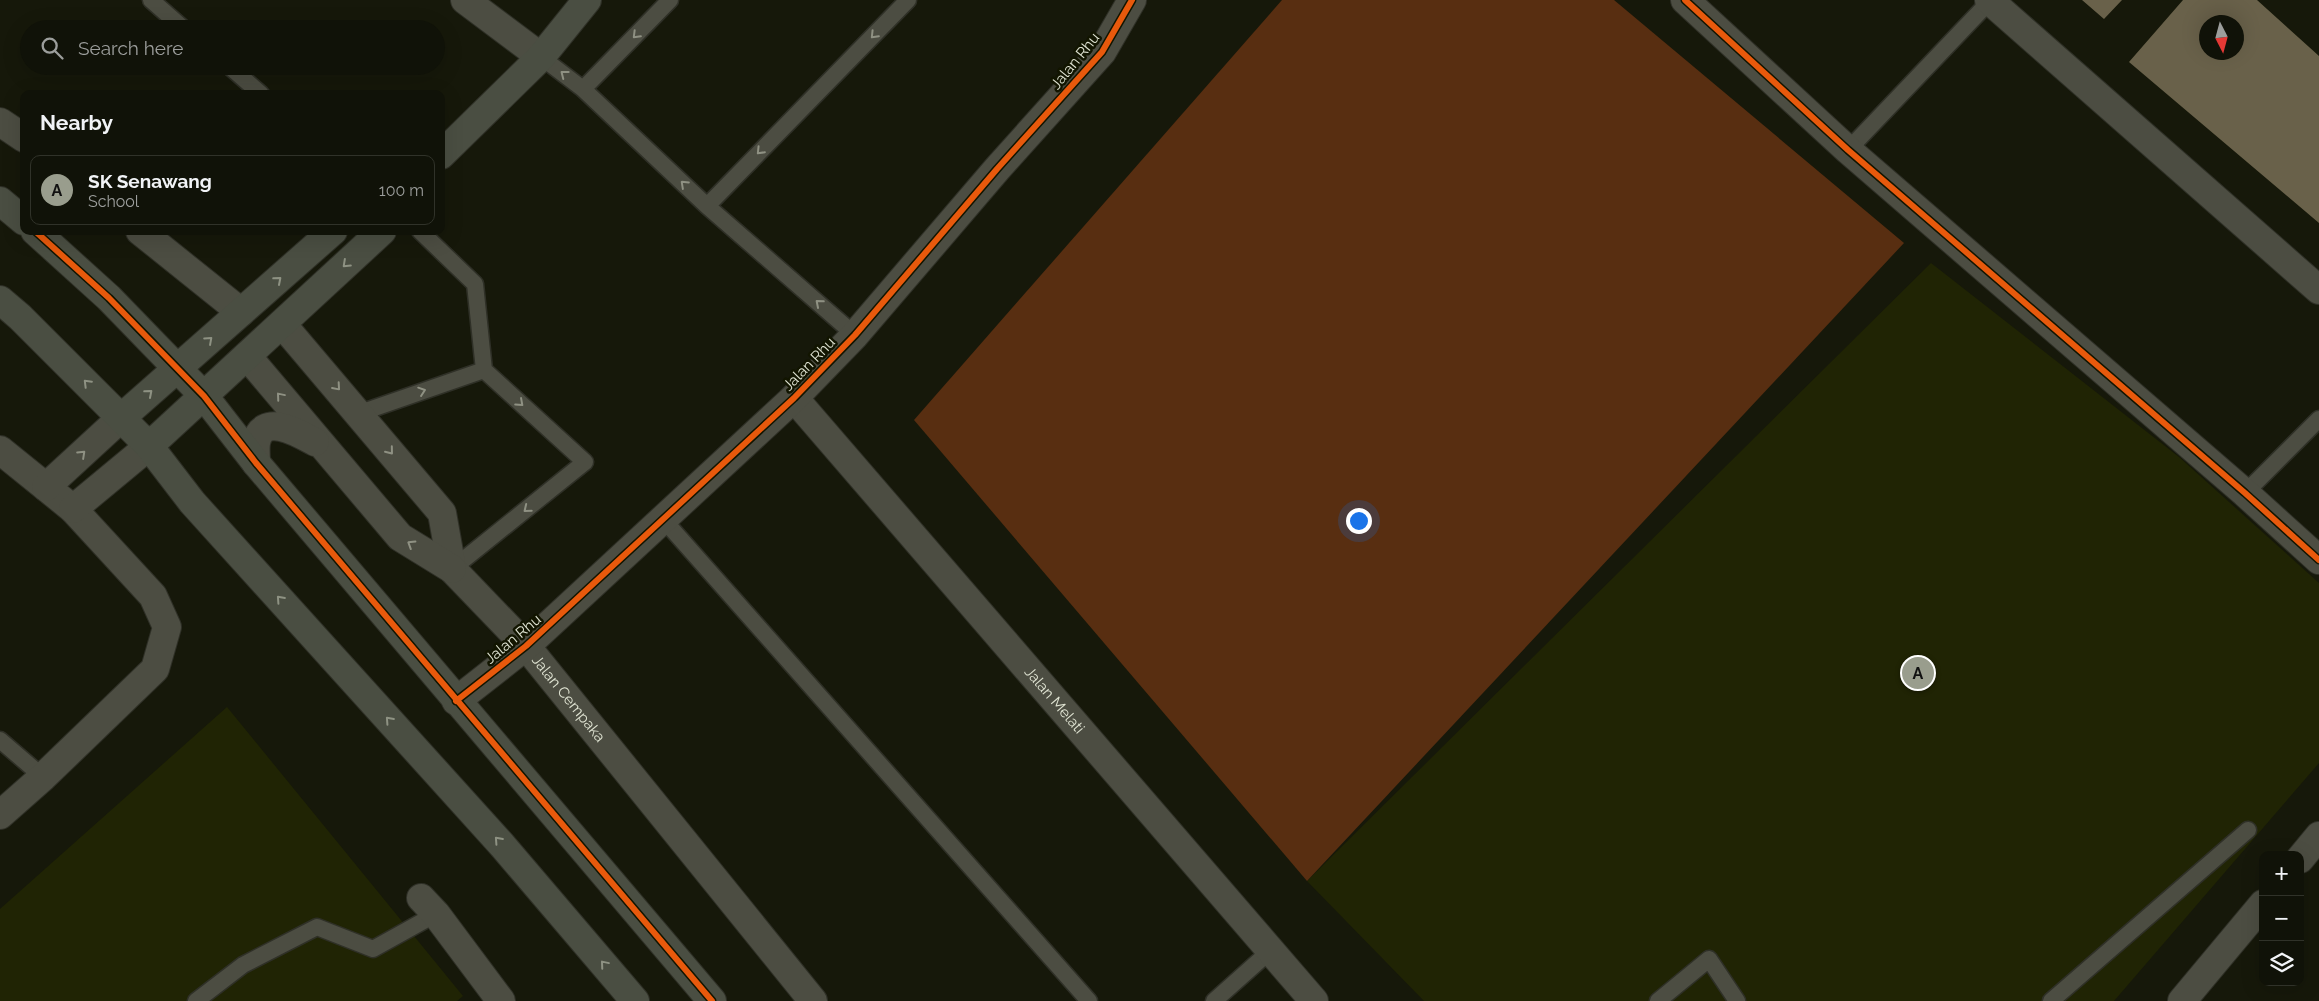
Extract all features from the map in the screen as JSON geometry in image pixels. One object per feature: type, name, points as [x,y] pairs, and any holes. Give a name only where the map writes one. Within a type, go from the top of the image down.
[{"type":"street","points":[[465,0],[541,57]]},
{"type":"street","points":[[445,151],[541,57],[587,0]]},
{"type":"street","name":"Jalan Rhu","points":[[456,701],[526,646],[794,398],[855,335],[997,169],[1102,52],[1132,0]]},
{"type":"street","points":[[1685,0],[1848,150],[2245,493],[2319,560]]},
{"type":"street","points":[[1989,0],[2319,290]]},
{"type":"street","points":[[0,122],[20,135]]},
{"type":"street","points":[[0,201],[20,218]]},
{"type":"street","points":[[39,235],[109,298],[204,396],[256,463],[712,1001]]},
{"type":"street","points":[[145,235],[241,312]]},
{"type":"street","points":[[46,487],[121,418],[328,235]]},
{"type":"street","points":[[73,509],[149,446],[378,235]]},
{"type":"street","points":[[0,300],[20,317],[149,446],[192,502],[502,845],[635,1001]]},
{"type":"street","points":[[282,324],[360,413],[442,513],[452,570]]},
{"type":"street","name":"Jalan Cempaka","points":[[247,356],[400,537],[452,570],[526,646],[813,1001]]},
{"type":"street","name":"Jalan Melati","points":[[794,398],[1314,1001]]},
{"type":"street","points":[[256,463],[256,443],[260,434],[272,426],[286,427],[321,445]]},
{"type":"street","points":[[0,450],[73,509],[153,596],[168,627],[155,669],[0,815]]},
{"type":"street","points":[[2304,854],[2319,836]]},
{"type":"street","points":[[429,906],[501,1001]]},
{"type":"street","points":[[2182,1001],[2259,909]]},
{"type":"lane","points":[[151,0],[174,20]]},
{"type":"lane","points":[[582,89],[670,0]]},
{"type":"lane","points":[[707,206],[908,0]]},
{"type":"lane","points":[[1848,150],[1989,0]]},
{"type":"lane","points":[[541,57],[582,89],[707,206],[855,335]]},
{"type":"lane","points":[[239,75],[256,90]]},
{"type":"lane","points":[[424,235],[475,284],[484,370],[585,462],[452,570]]},
{"type":"lane","points":[[360,413],[484,370]]},
{"type":"lane","points":[[2245,493],[2319,419]]},
{"type":"lane","points":[[663,519],[1089,1001]]},
{"type":"lane","points":[[0,740],[42,777]]},
{"type":"lane","points":[[2052,1001],[2248,830]]},
{"type":"lane","points":[[196,1001],[243,965],[317,927],[373,949],[429,906]]},
{"type":"lane","points":[[1214,1001],[1270,950]]},
{"type":"lane","points":[[1658,1001],[1709,959],[1737,1001]]},
{"type":"shaded area","points":[[1282,0],[1614,0],[1904,243],[1307,881],[914,420]]},
{"type":"shaded area","points":[[1931,263],[2179,457],[2319,583],[2319,763],[2114,1001],[1424,1001],[1307,881]]},
{"type":"shaded area","points":[[227,707],[463,996],[457,1001],[0,1001],[0,909]]},
{"type":"building","points":[[2082,0],[2122,0],[2104,19]]},
{"type":"building","points":[[2183,0],[2257,0],[2319,56],[2319,223],[2129,62]]},
{"type":"cycle path","points":[[456,701],[526,646],[794,398],[855,335],[997,169],[1102,52],[1132,0]]},
{"type":"cycle path","points":[[1685,0],[1848,150],[2245,493],[2319,560]]},
{"type":"cycle path","points":[[39,235],[109,298],[204,396],[256,463],[712,1001]]},
{"type":"place","name":"SK Senawang","points":[[1918,673]]}]
